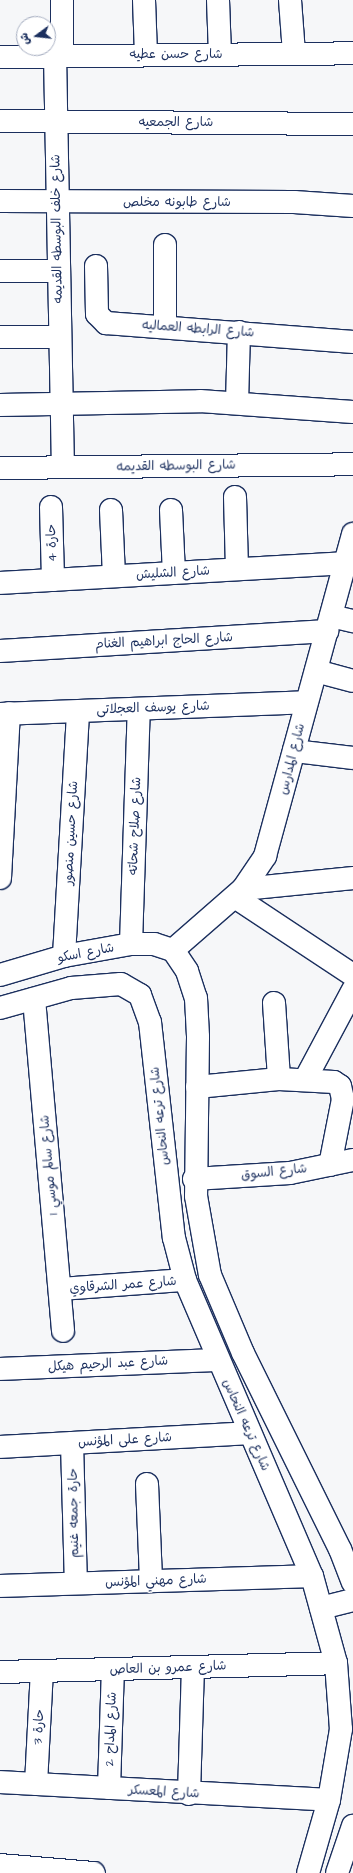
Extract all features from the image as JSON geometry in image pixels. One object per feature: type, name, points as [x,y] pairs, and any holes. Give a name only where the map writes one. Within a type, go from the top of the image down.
[{"type":"street","name":"شارع خلف البوسطه القديمه","points":[[62,0],[55,121],[63,467]]},
{"type":"street","points":[[144,0],[146,54]]},
{"type":"street","points":[[218,0],[220,54]]},
{"type":"street","points":[[290,0],[294,53]]},
{"type":"street","name":"شارع حسن عطيه","points":[[0,57],[58,54],[353,53]]},
{"type":"street","name":"شارع الجمعيه","points":[[0,121],[353,124]]},
{"type":"street","name":"شارع طابونه مخلص","points":[[0,201],[294,202],[353,206]]},
{"type":"street","points":[[165,245],[165,326]]},
{"type":"street","name":"شارع الرابطه العماليه","points":[[96,266],[100,321],[353,342]]},
{"type":"street","points":[[0,271],[58,271]]},
{"type":"street","points":[[236,404],[239,332]]},
{"type":"street","points":[[0,337],[59,337]]},
{"type":"street","points":[[0,405],[236,404],[353,412]]},
{"type":"street","name":"شارع البوسطه القديمه","points":[[0,468],[353,464]]},
{"type":"street","points":[[235,497],[237,569]]},
{"type":"street","name":"حارة 4","points":[[51,507],[54,580]]},
{"type":"street","points":[[110,510],[114,576]]},
{"type":"street","points":[[171,510],[174,573]]},
{"type":"street","name":"شارع المدارس","points":[[174,950],[239,893],[265,856],[306,702],[348,561],[353,534]]},
{"type":"street","name":"شارع الشليش","points":[[0,583],[348,561]]},
{"type":"street","name":"شارع الحاج ابراهيم الغنام","points":[[0,651],[353,621]]},
{"type":"street","points":[[316,671],[353,681]]},
{"type":"street","name":"شارع يوسف العجلاتى","points":[[4,714],[306,702]]},
{"type":"street","name":"شارع صلاح شحاته","points":[[131,944],[139,709]]},
{"type":"street","name":"شارع حسين منصور","points":[[64,956],[78,711]]},
{"type":"street","points":[[0,878],[4,714]]},
{"type":"street","points":[[294,751],[353,758]]},
{"type":"street","points":[[239,893],[353,878]]},
{"type":"street","points":[[239,893],[352,977],[306,1078]]},
{"type":"street","name":"شارع اسكو","points":[[0,975],[64,956],[131,944],[154,944],[174,950]]},
{"type":"street","name":"شارع ترعه النحاس","points":[[174,950],[196,998],[197,1086],[194,1179],[200,1235],[210,1275],[243,1353],[340,1549],[353,1583]]},
{"type":"street","name":"شارع ترعه النحاس","points":[[34,999],[71,988],[121,984],[140,995],[150,1022],[174,1238],[185,1280],[217,1360],[250,1432],[312,1576],[336,1663],[341,1729],[329,1800],[308,1873]]},
{"type":"street","points":[[0,1008],[34,999]]},
{"type":"street","name":"شارع سالم موسي 1","points":[[34,999],[61,1289],[63,1331]]},
{"type":"street","points":[[274,1003],[279,1079]]},
{"type":"street","points":[[197,1086],[306,1078],[334,1082],[343,1092],[330,1165]]},
{"type":"street","name":"شارع السوق","points":[[194,1179],[290,1173],[353,1160]]},
{"type":"street","name":"شارع عمر الشرقاوي","points":[[61,1289],[185,1280]]},
{"type":"street","name":"شارع عبد الرحيم هيكل","points":[[0,1369],[217,1360]]},
{"type":"street","name":"شارع على المؤنس","points":[[0,1447],[250,1432]]},
{"type":"street","name":"حارة جمعه غنيم","points":[[72,1443],[76,1583]]},
{"type":"street","points":[[147,1484],[151,1581]]},
{"type":"street","name":"شارع مهني المؤنس","points":[[0,1586],[312,1576]]},
{"type":"street","points":[[321,1608],[353,1600]]},
{"type":"street","name":"شارع عمرو بن العاص","points":[[0,1672],[336,1663]]},
{"type":"street","points":[[189,1794],[193,1667]]},
{"type":"street","name":"شارع المداح 2","points":[[109,1788],[113,1669]]},
{"type":"street","name":"حارة 3","points":[[36,1784],[42,1671]]},
{"type":"street","name":"شارع المعسكر","points":[[0,1782],[189,1794],[329,1800]]},
{"type":"street","points":[[337,1873],[353,1826]]},
{"type":"street","points":[[0,1865],[94,1873]]}]
